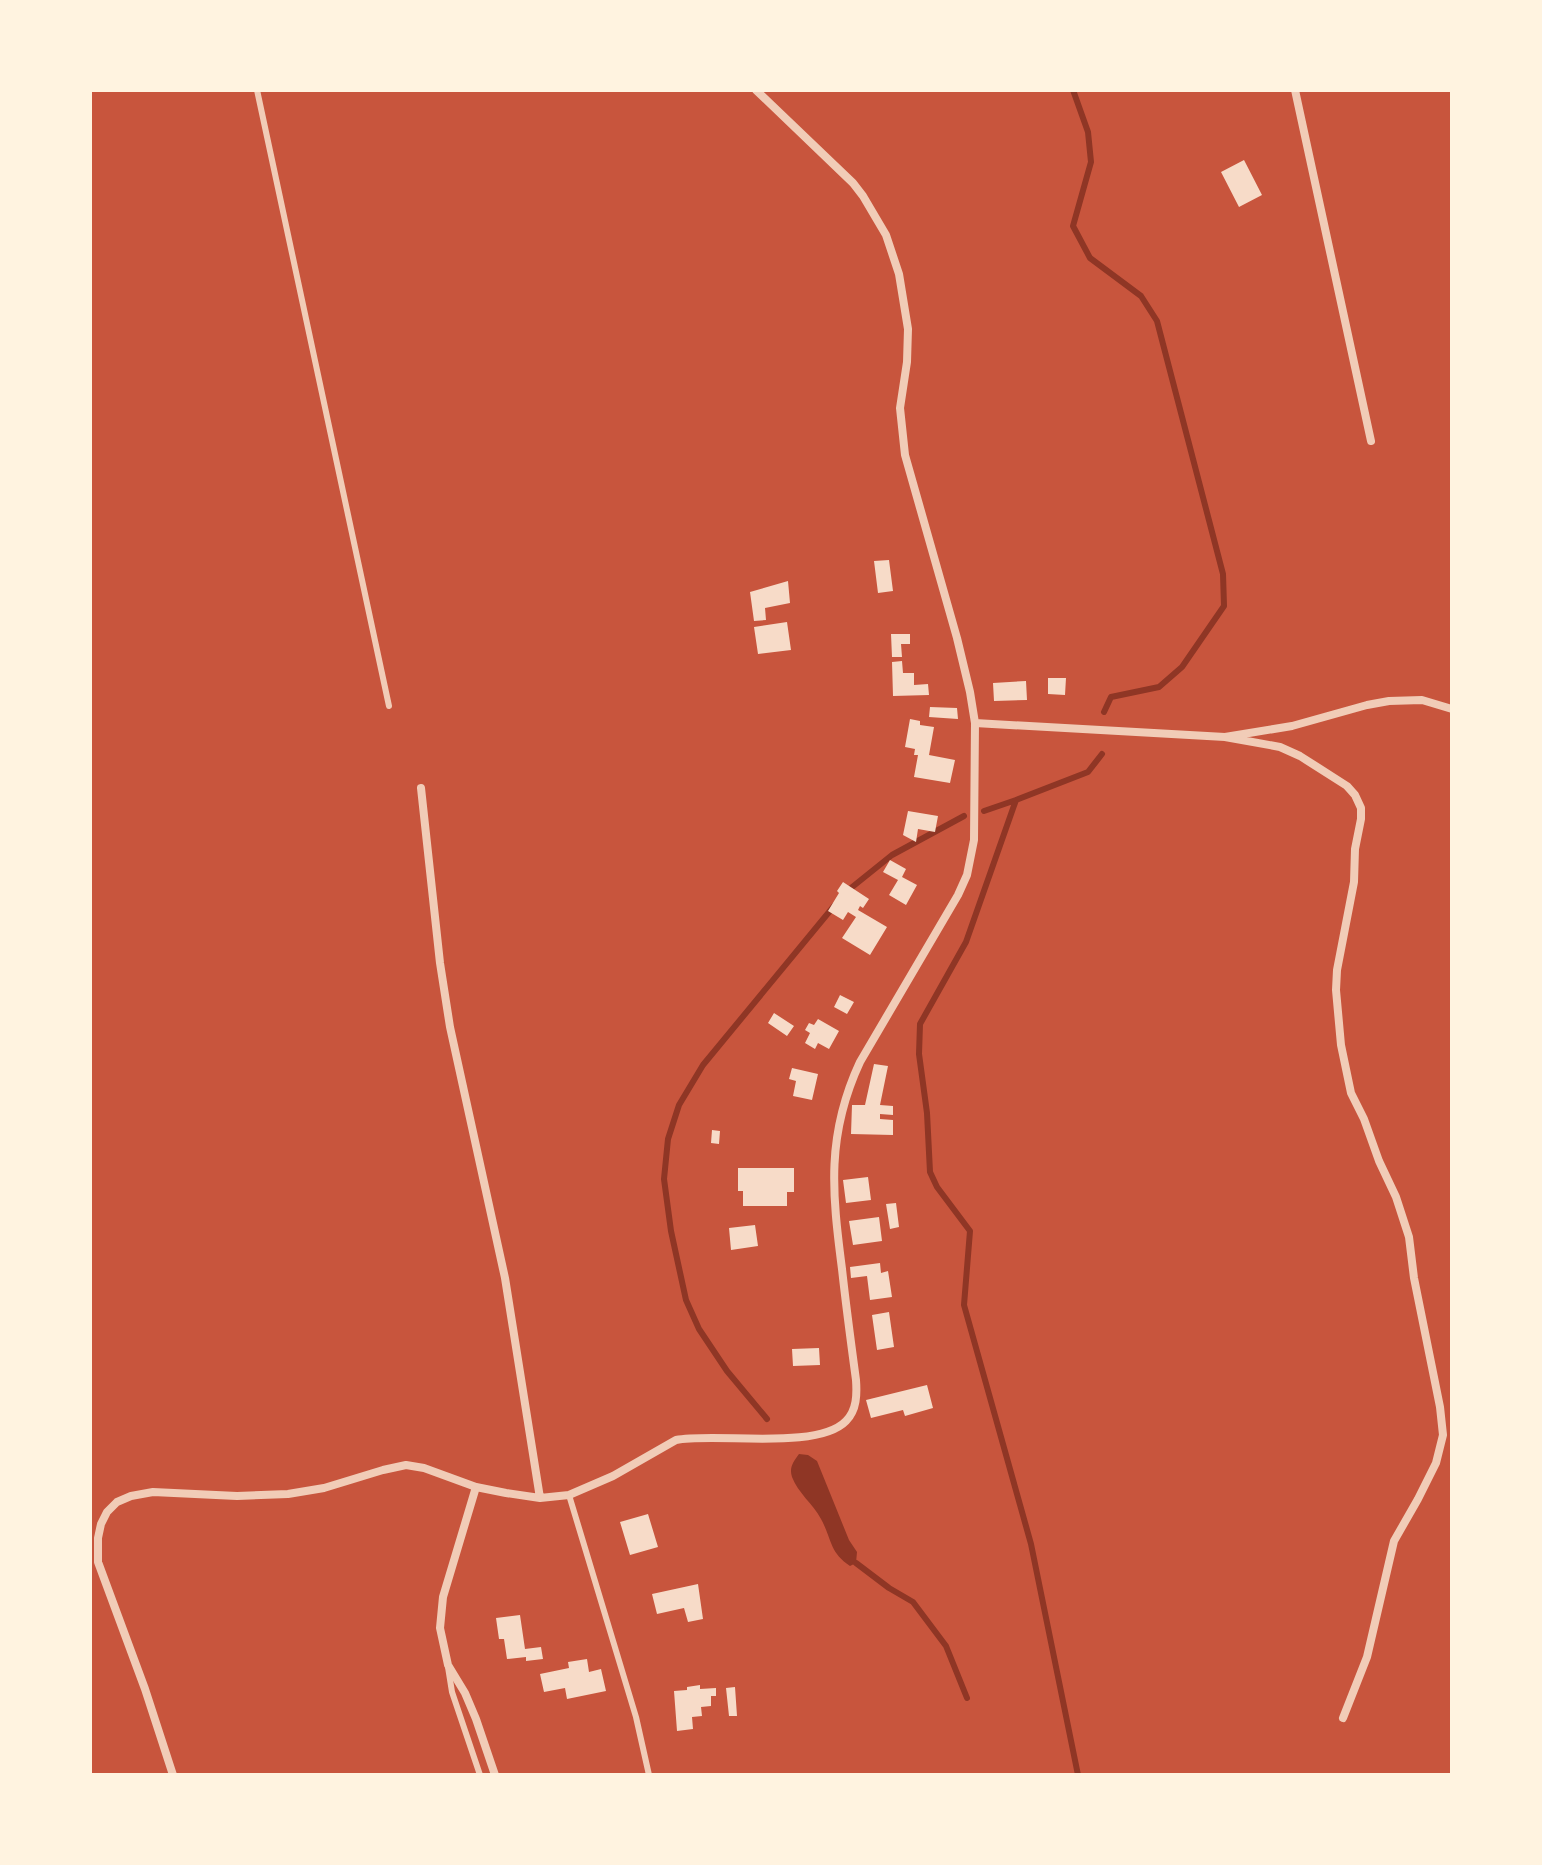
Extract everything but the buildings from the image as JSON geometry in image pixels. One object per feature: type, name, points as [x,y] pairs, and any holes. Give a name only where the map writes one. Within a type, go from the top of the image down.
[{"type":"street","points":[[173,1775],[98,1562],[97,1546],[103,1518],[111,1507],[131,1496],[153,1492],[237,1496],[288,1494],[324,1488],[406,1465],[424,1468],[476,1487],[540,1498],[569,1495],[613,1476],[676,1440],[746,1440],[811,1435],[834,1429],[851,1414],[856,1380],[833,1188],[839,1122],[848,1089],[860,1062],[967,875],[974,840],[975,723],[957,638],[905,455],[900,408],[908,329],[893,253],[876,216],[853,183],[756,90]]},
{"type":"street","points":[[1295,90],[1371,441]]},
{"type":"street","points":[[1225,737],[1292,726],[1389,701],[1422,700],[1452,709]]},
{"type":"street","points":[[975,723],[1225,737],[1280,747],[1347,786],[1361,808],[1354,882],[1337,970],[1341,1045],[1351,1093],[1396,1197],[1409,1237],[1443,1435],[1436,1463],[1394,1541],[1367,1657],[1343,1718]]},
{"type":"street","points":[[421,788],[448,1014],[505,1278],[540,1498]]},
{"type":"street","points":[[476,1487],[441,1606],[440,1628],[446,1656],[476,1719],[495,1775]]},
{"type":"lane","points":[[257,90],[389,706]]},
{"type":"lane","points":[[569,1495],[636,1717],[649,1775]]},
{"type":"lane","points":[[446,1656],[452,1692],[480,1775]]},
{"type":"shaded area","points":[[799,1454],[817,1461],[849,1540],[857,1552],[856,1563],[850,1566],[834,1550],[821,1519],[792,1477],[792,1465]]},
{"type":"waterway","points":[[1073,90],[1088,132],[1091,162],[1073,226],[1090,258],[1141,296],[1157,321],[1223,574],[1224,606],[1182,667],[1159,687],[1111,697],[1104,712]]},
{"type":"waterway","points":[[1078,1775],[1031,1544],[964,1305],[970,1231],[937,1187],[930,1172],[927,1113],[919,1054],[920,1024],[966,942],[1016,800],[1088,772],[1102,754]]},
{"type":"waterway","points":[[984,811],[1016,800]]},
{"type":"waterway","points":[[846,892],[892,855],[964,816]]},
{"type":"waterway","points":[[767,1419],[727,1371],[699,1329],[686,1300],[671,1231],[664,1179],[668,1139],[679,1105],[703,1065],[834,906]]},
{"type":"waterway","points":[[856,1563],[913,1602],[946,1646],[967,1698]]}]
